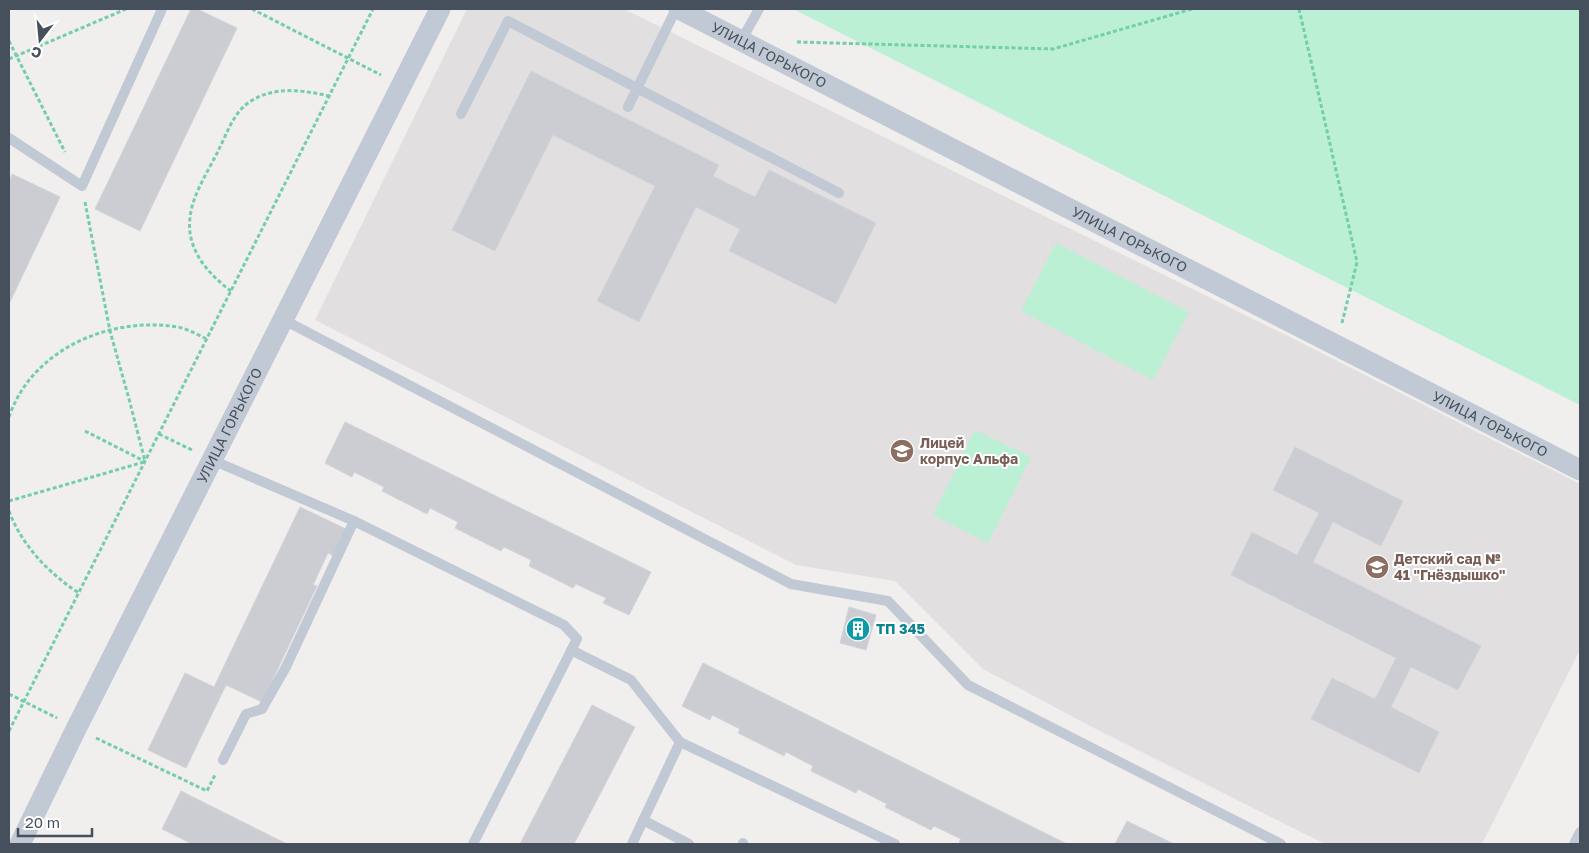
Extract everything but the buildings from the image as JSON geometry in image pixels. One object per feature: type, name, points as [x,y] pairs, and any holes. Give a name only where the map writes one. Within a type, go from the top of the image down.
[{"type":"street","name":"УЛИЦА ГОРЬКОГО","points":[[20,844],[282,319],[440,9]]},
{"type":"street","name":"УЛИЦА ГОРЬКОГО","points":[[678,9],[1580,470]]},
{"type":"lane","points":[[9,138],[82,186],[162,9]]},
{"type":"lane","points":[[628,106],[678,9]]},
{"type":"lane","points":[[741,41],[759,9]]},
{"type":"lane","points":[[461,114],[508,21],[840,193]]},
{"type":"lane","points":[[282,319],[791,584],[888,601],[968,685],[1281,844]]},
{"type":"lane","points":[[212,460],[354,521],[564,625],[577,639],[473,844]]},
{"type":"lane","points":[[223,760],[246,714],[262,708],[286,667],[354,521]]},
{"type":"lane","points":[[571,650],[631,680],[680,742],[895,844]]},
{"type":"lane","points":[[632,844],[680,742]]},
{"type":"lane","points":[[643,820],[689,844]]},
{"type":"lane","points":[[1574,844],[1580,832]]},
{"type":"path","points":[[9,59],[126,9]]},
{"type":"path","points":[[252,9],[401,86]]},
{"type":"path","points":[[9,731],[373,9]]},
{"type":"path","points":[[790,42],[1053,49],[1192,9]]},
{"type":"path","points":[[1299,9],[1357,262],[1336,346]]},
{"type":"path","points":[[9,42],[82,186],[110,332],[130,399],[145,462]]},
{"type":"path","points":[[231,292],[218,282],[202,264],[192,242],[190,218],[196,197],[236,114],[251,101],[280,90],[304,91],[329,96]]},
{"type":"path","points":[[9,417],[26,382],[42,365],[60,351],[81,340],[140,325],[180,328],[207,339]]},
{"type":"path","points":[[85,431],[145,462]]},
{"type":"path","points":[[159,434],[212,460]]},
{"type":"path","points":[[9,501],[145,462]]},
{"type":"path","points":[[9,511],[20,533],[34,553],[65,584],[79,593]]},
{"type":"path","points":[[9,694],[206,792],[223,760]]},
{"type":"shaded area","name":"Лицей корпус Альфа","points":[[467,9],[624,9],[1290,337],[1580,484],[1580,650],[1482,844],[1325,844],[1092,727],[983,669],[895,581],[796,565],[315,320]]},
{"type":"green space","points":[[793,9],[1580,9],[1580,405]]},
{"type":"green space","points":[[1056,243],[1189,312],[1153,380],[1021,311]]},
{"type":"green space","points":[[975,430],[1031,457],[988,543],[933,515]]},
{"type":"place","name":"Лицей корпус Альфа","points":[[902,451]]},
{"type":"place","name":"Детский сад № 41 \"Гнёздышко\"","points":[[1377,567]]},
{"type":"place","name":"ТП 345","points":[[858,629]]}]
